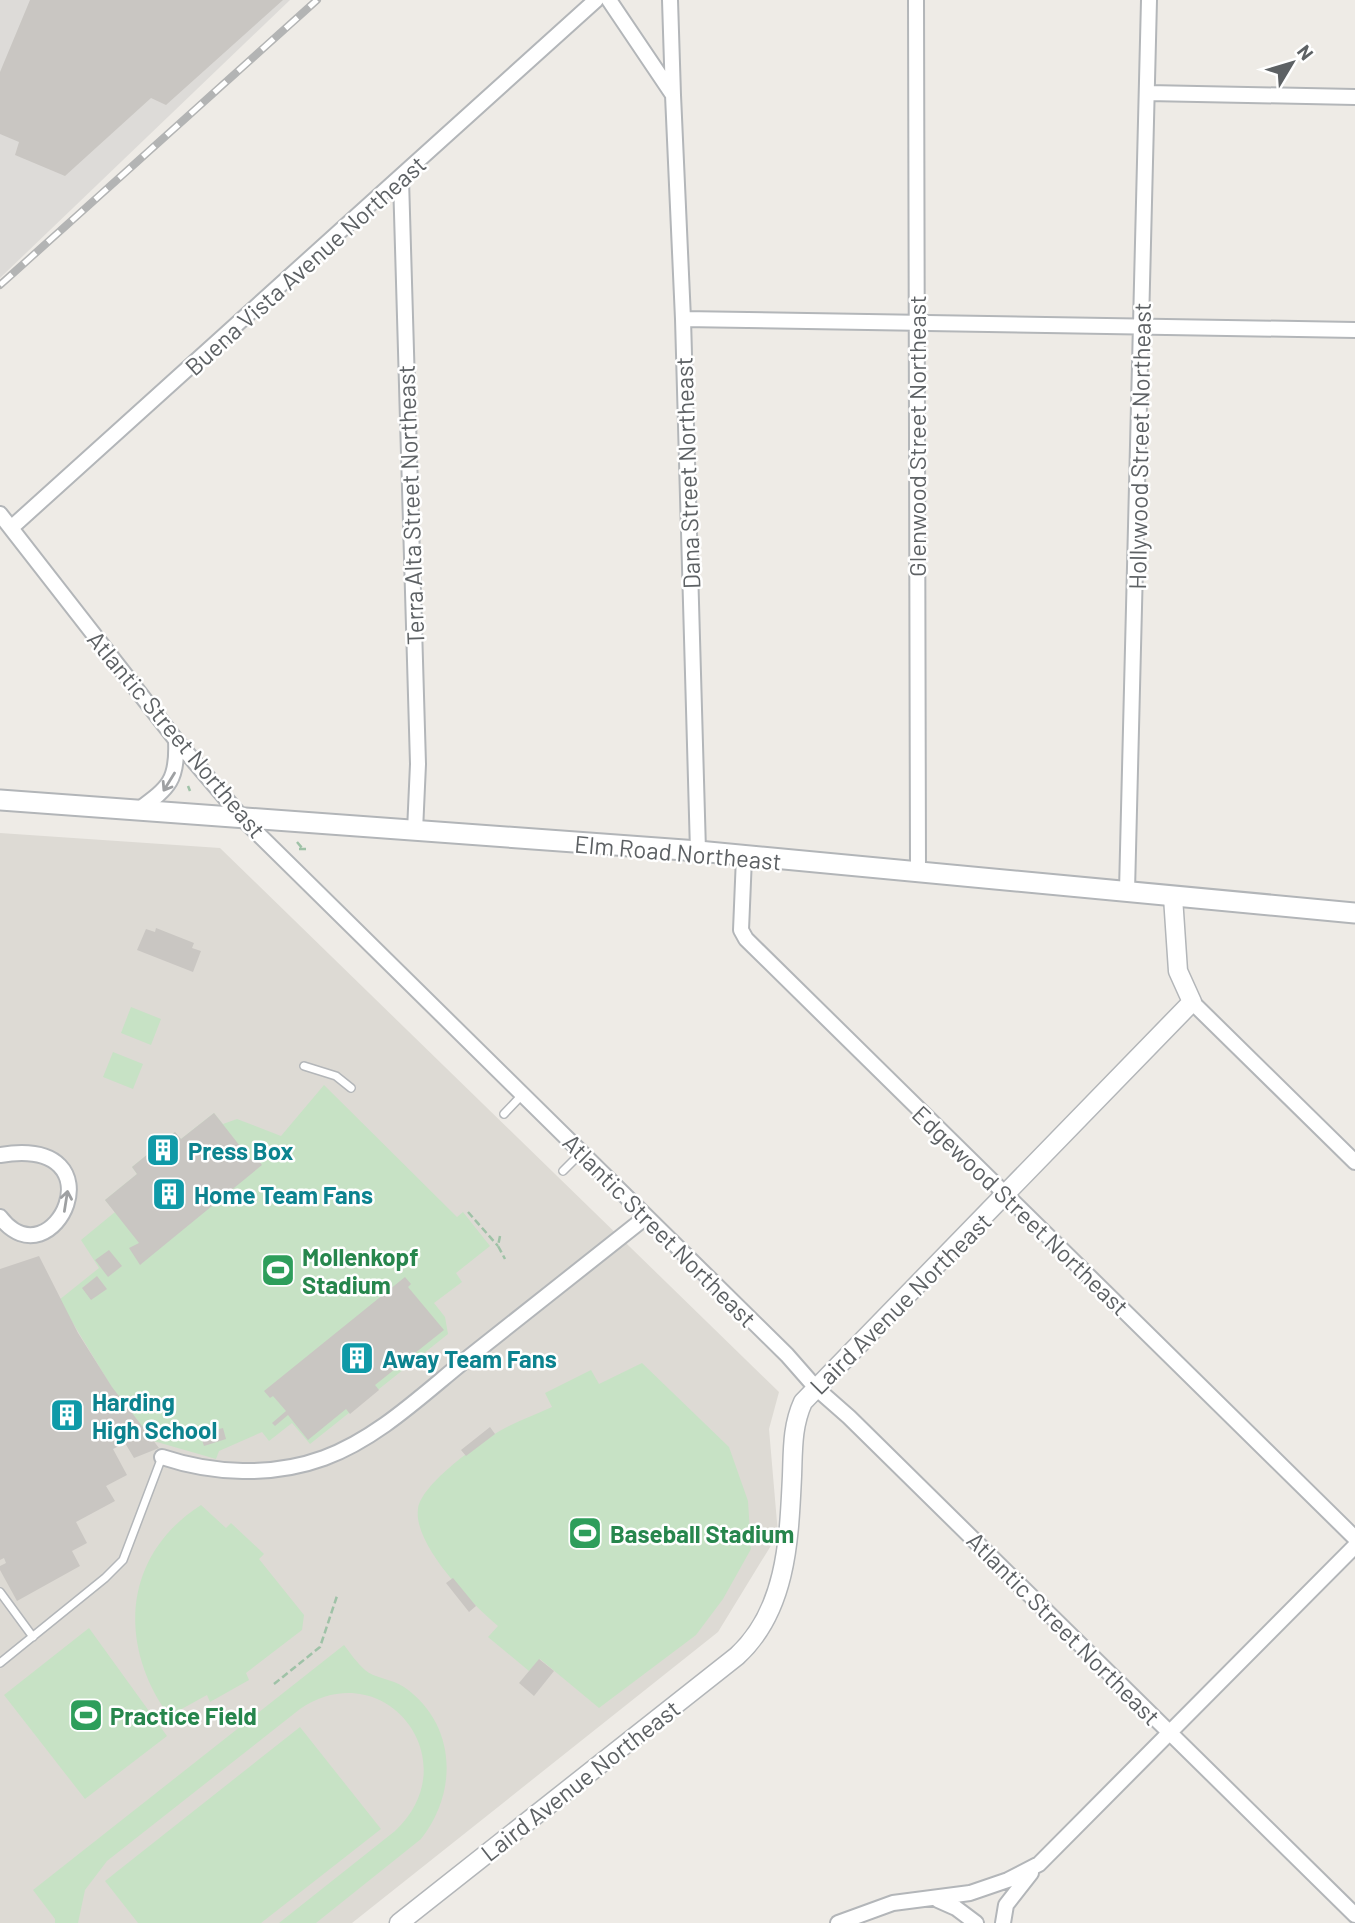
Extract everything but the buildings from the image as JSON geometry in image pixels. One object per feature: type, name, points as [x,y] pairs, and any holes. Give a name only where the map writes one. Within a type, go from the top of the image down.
[{"type":"main road","name":"Elm Road Northeast","points":[[0,800],[244,820],[698,851],[1355,913]]},
{"type":"street","name":"Buena Vista Avenue Northeast","points":[[11,528],[401,179],[596,0]]},
{"type":"street","points":[[609,0],[673,95]]},
{"type":"street","name":"Dana Street Northeast","points":[[670,0],[683,319],[698,851]]},
{"type":"street","name":"Glenwood Street Northeast","points":[[916,0],[918,872]]},
{"type":"street","name":"Hollywood Street Northeast","points":[[1127,891],[1149,0]]},
{"type":"street","points":[[1148,93],[1355,97]]},
{"type":"street","name":"Terra Alta Street Northeast","points":[[401,179],[418,764],[415,831]]},
{"type":"street","points":[[683,319],[1355,330]]},
{"type":"street","name":"Atlantic Street Northeast","points":[[0,514],[176,740],[244,820],[816,1388],[849,1417],[1355,1915]]},
{"type":"street","points":[[137,811],[166,790],[174,776],[176,740]]},
{"type":"street","name":"Edgewood Street Northeast","points":[[744,857],[741,930],[746,939],[1355,1538]]},
{"type":"street","points":[[1173,897],[1178,971],[1192,1002],[1355,1162]]},
{"type":"street","name":"Laird Avenue Northeast","points":[[399,1923],[737,1656],[758,1633],[777,1595],[785,1552],[796,1418],[803,1402],[1192,1002]]},
{"type":"street","points":[[0,1155],[38,1153],[53,1160],[62,1168],[68,1184],[69,1199],[63,1216],[55,1226],[26,1236],[10,1229],[0,1217]]},
{"type":"street","points":[[162,1457],[195,1466],[247,1471],[314,1461],[342,1451],[393,1418],[646,1217]]},
{"type":"street","points":[[1003,1923],[1006,1905],[1016,1889],[1039,1864],[1355,1546]]},
{"type":"street","points":[[838,1923],[893,1903],[936,1899],[982,1889],[1039,1864]]},
{"type":"street","points":[[936,1899],[956,1908],[976,1923]]},
{"type":"lane","points":[[304,1066],[335,1076],[351,1088]]},
{"type":"lane","points":[[504,1114],[522,1095]]},
{"type":"lane","points":[[563,1171],[581,1153]]},
{"type":"lane","points":[[0,1663],[105,1578],[123,1560],[162,1457]]},
{"type":"lane","points":[[0,1592],[33,1637]]},
{"type":"path","points":[[190,791],[186,786],[194,786]]},
{"type":"path","points":[[297,842],[301,849],[309,849]]},
{"type":"path","points":[[468,1212],[498,1246],[505,1259]]},
{"type":"path","points":[[498,1246],[500,1236]]},
{"type":"path","points":[[274,1684],[320,1647],[337,1595]]},
{"type":"shaded area","points":[[0,0],[290,0],[0,278]]},
{"type":"shaded area","points":[[0,833],[220,848],[779,1392],[769,1429],[778,1534],[718,1632],[352,1923],[0,1923]]},
{"type":"green space","points":[[131,1007],[161,1019],[151,1045],[121,1033]]},
{"type":"green space","points":[[113,1052],[143,1064],[133,1089],[103,1077]]},
{"type":"green space","name":"Mollenkopf Stadium","points":[[324,1085],[457,1217],[463,1212],[490,1246],[456,1273],[462,1282],[434,1303],[445,1317],[448,1334],[310,1444],[292,1423],[269,1441],[262,1432],[219,1451],[216,1459],[150,1440],[123,1406],[59,1300],[99,1268],[81,1240],[115,1212],[105,1200],[137,1174],[132,1167],[175,1132],[181,1139],[214,1113],[223,1124],[237,1119],[281,1136]]},
{"type":"green space","name":"Baseball Stadium","points":[[642,1363],[729,1447],[748,1501],[751,1549],[723,1599],[696,1635],[599,1708],[540,1659],[529,1671],[488,1637],[498,1626],[460,1589],[434,1556],[419,1523],[418,1509],[428,1489],[461,1458],[500,1431],[552,1407],[545,1393],[591,1370],[599,1384]]},
{"type":"green space","points":[[201,1505],[226,1528],[231,1523],[264,1554],[259,1559],[304,1615],[302,1630],[246,1673],[249,1680],[210,1702],[207,1695],[169,1716],[152,1688],[141,1660],[136,1631],[136,1602],[143,1575],[156,1549],[175,1525]]},
{"type":"green space","name":"Practice Field","points":[[89,1628],[167,1736],[85,1799],[4,1695]]},
{"type":"green space","points":[[344,1645],[365,1670],[399,1684],[421,1702],[434,1719],[442,1738],[446,1779],[442,1800],[421,1839],[316,1923],[279,1923],[395,1831],[416,1803],[424,1774],[420,1747],[407,1722],[387,1704],[361,1694],[331,1695],[300,1709],[107,1861],[85,1890],[78,1923],[55,1923],[55,1919],[33,1890]]},
{"type":"green space","points":[[300,1727],[381,1829],[261,1923],[138,1923],[105,1881]]},
{"type":"railway","points":[[0,285],[317,0]]},
{"type":"place","name":"Press Box","points":[[163,1150]]},
{"type":"place","name":"Home Team Fans","points":[[169,1194]]},
{"type":"place","name":"Mollenkopf Stadium","points":[[278,1270]]},
{"type":"place","name":"Away Team Fans","points":[[357,1358]]},
{"type":"place","name":"Harding High School","points":[[67,1415]]},
{"type":"place","name":"Baseball Stadium","points":[[585,1533]]},
{"type":"place","name":"Practice Field","points":[[86,1715]]}]
